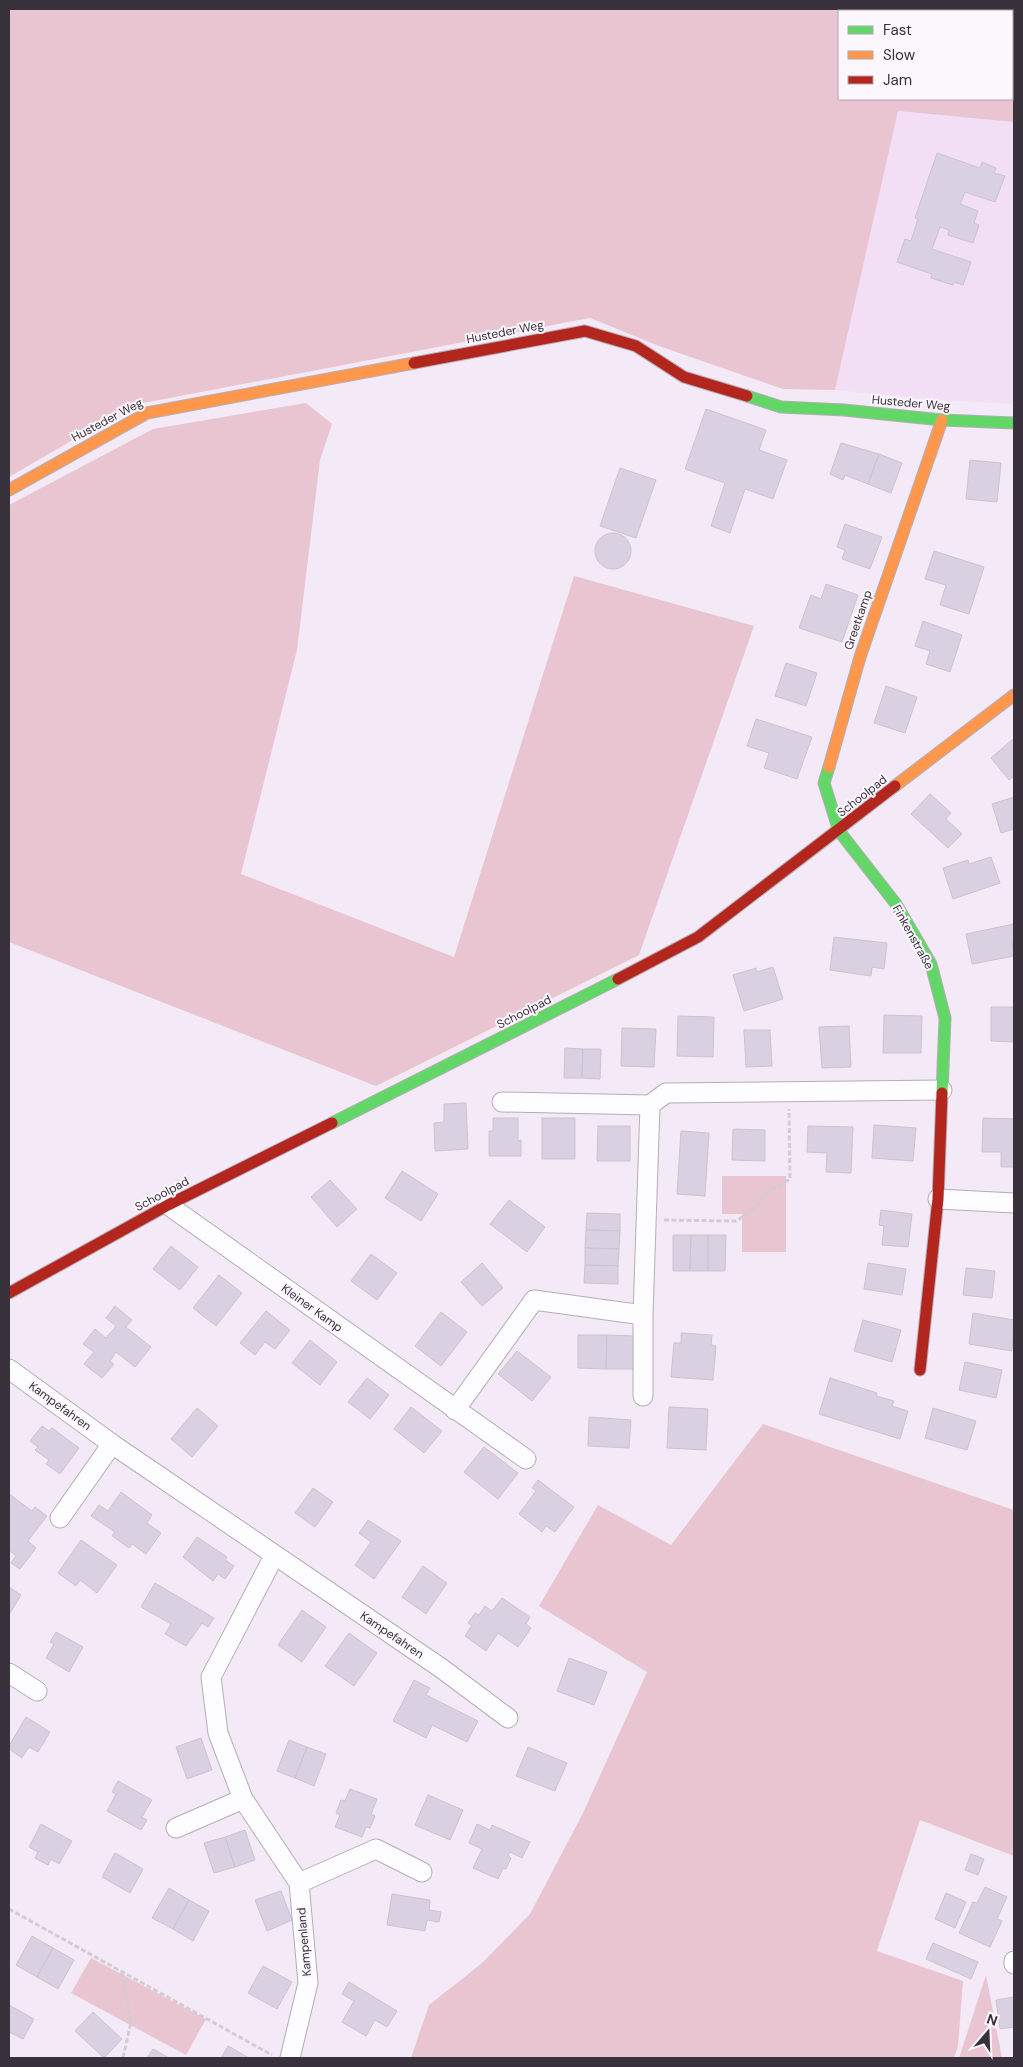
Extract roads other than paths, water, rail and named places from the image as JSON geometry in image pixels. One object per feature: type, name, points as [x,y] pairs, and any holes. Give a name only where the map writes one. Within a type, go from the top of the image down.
[{"type":"street","name":"Husteder Weg","points":[[9,490],[147,412],[585,331],[636,346],[684,377],[781,407],[844,410],[942,420],[1014,423]]},
{"type":"street","name":"Greetkamp","points":[[839,831],[824,783],[860,656],[942,420]]},
{"type":"street","name":"Schoolpad","points":[[9,1293],[168,1205],[539,1020],[698,937],[839,831],[1014,695]]},
{"type":"street","name":"Finkenstraße","points":[[839,831],[896,904],[931,964],[945,1018],[938,1198],[920,1370]]},
{"type":"street","points":[[502,1102],[650,1105],[666,1094],[942,1090]]},
{"type":"street","points":[[643,1396],[643,1315],[650,1105]]},
{"type":"street","points":[[938,1198],[1014,1203]]},
{"type":"street","name":"Kleiner Kamp","points":[[168,1205],[526,1459]]},
{"type":"street","points":[[455,1410],[534,1300],[643,1315]]},
{"type":"street","name":"Kampefahren","points":[[9,1369],[112,1444],[441,1668],[508,1718]]},
{"type":"street","points":[[60,1518],[112,1444]]},
{"type":"street","name":"Kampenland","points":[[274,1556],[211,1676],[218,1734],[243,1799],[299,1883],[308,1983],[290,2058]]},
{"type":"street","points":[[9,1673],[37,1691]]},
{"type":"street","points":[[176,1828],[243,1799]]},
{"type":"street","points":[[299,1883],[376,1849],[422,1872]]}]
